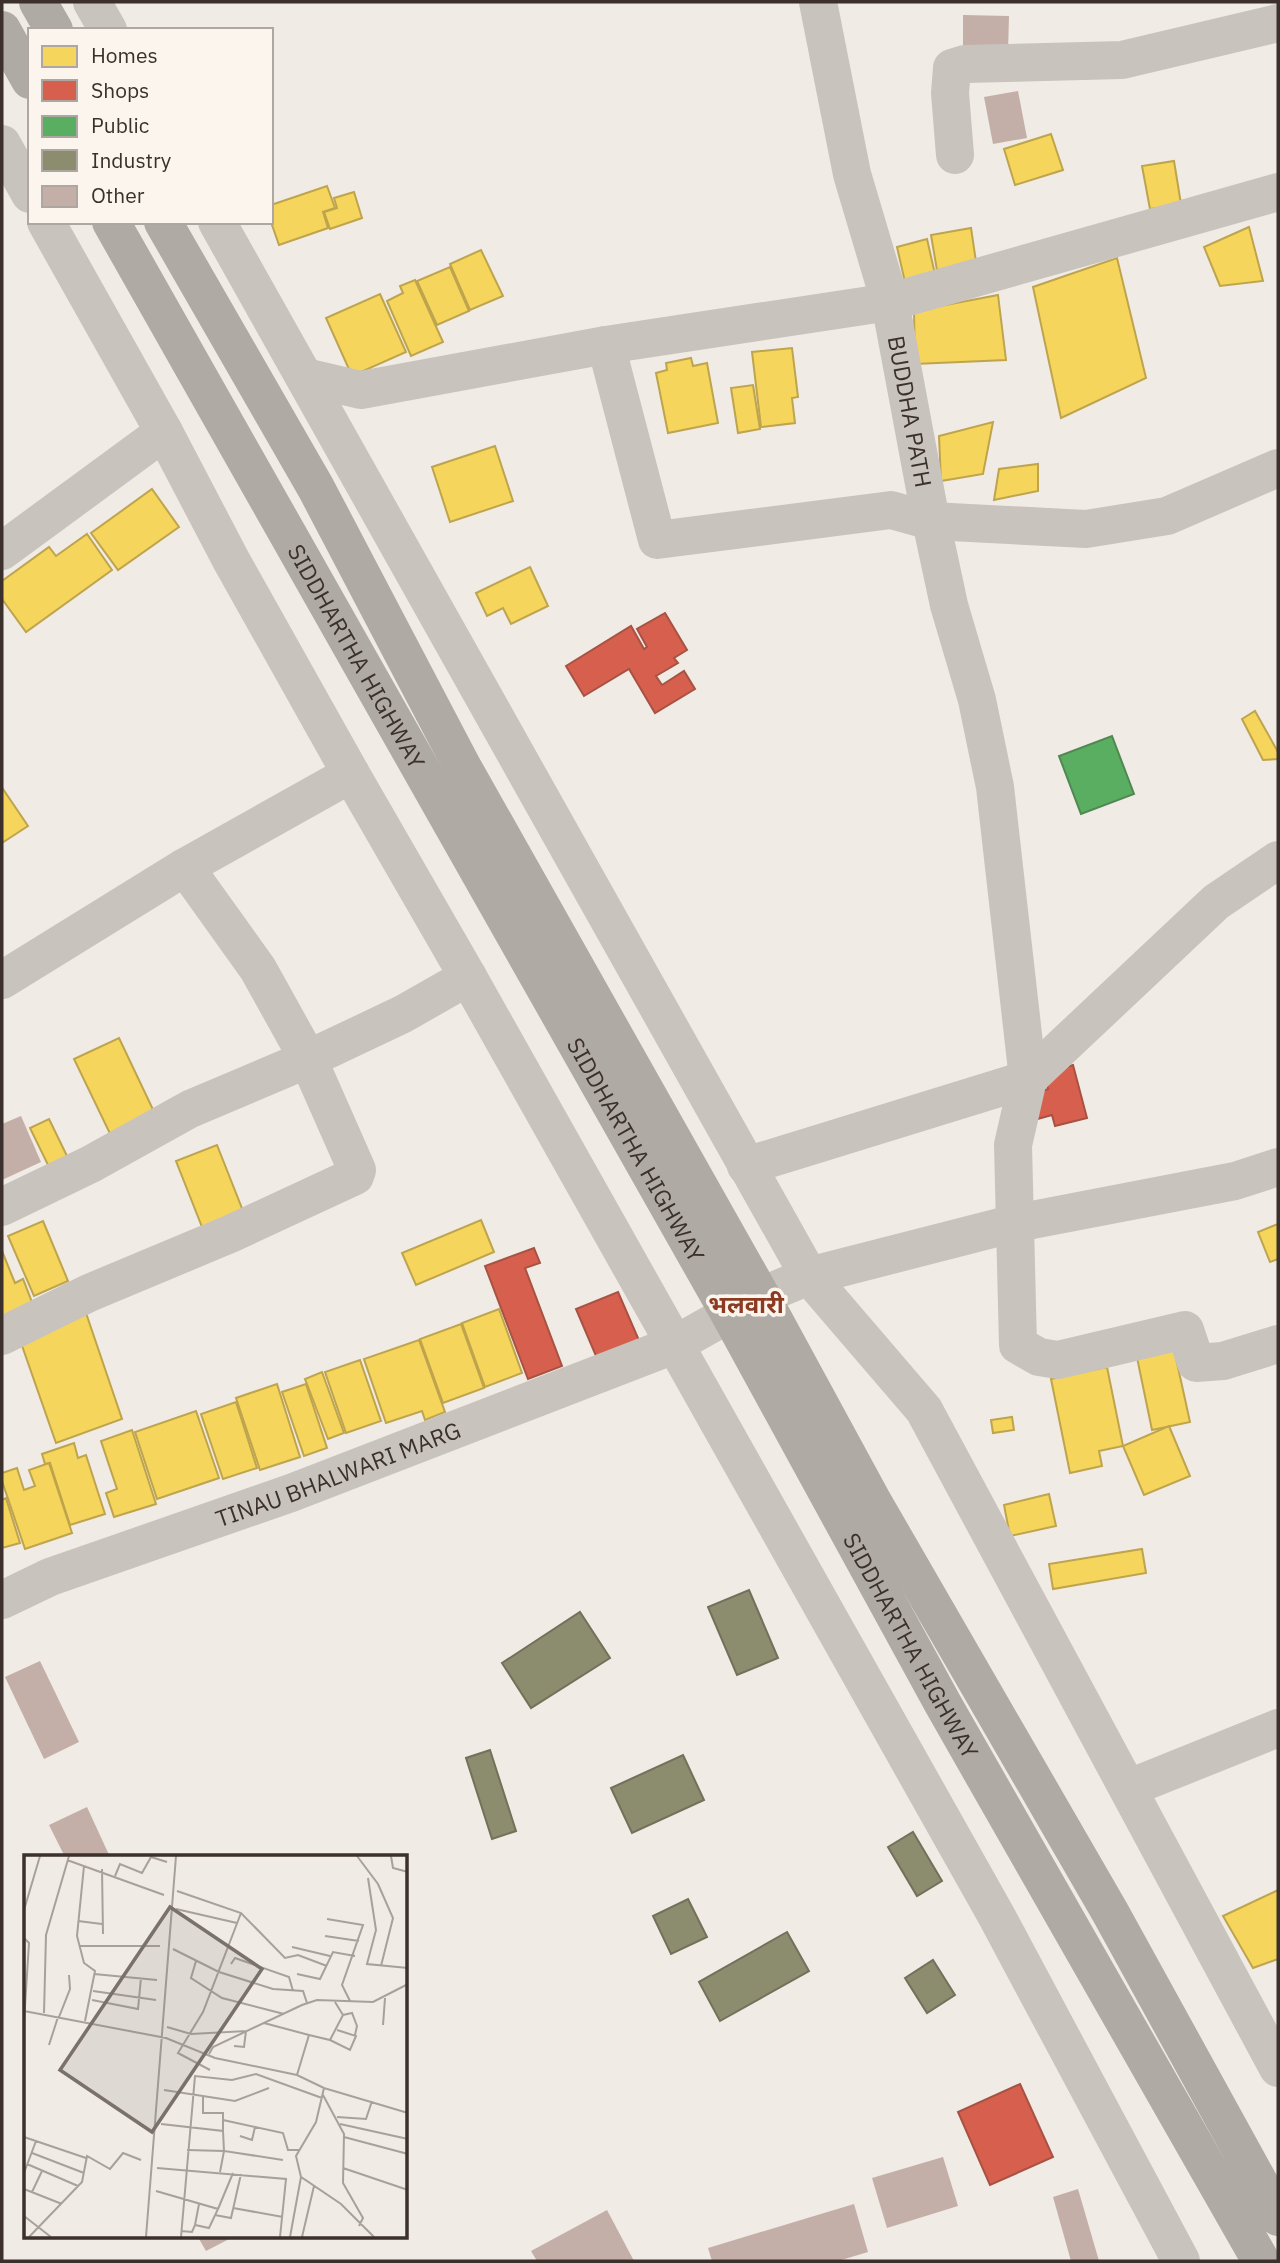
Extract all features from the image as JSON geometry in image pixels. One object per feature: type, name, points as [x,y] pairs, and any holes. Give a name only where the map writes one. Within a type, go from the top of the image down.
[{"type":"highway","points":[[38,2],[53,28]]},
{"type":"highway","points":[[2,30],[28,76]]},
{"type":"highway","name":"SIDDHARTHA HIGHWAY","points":[[112,224],[745,1305],[873,1502],[1103,1900],[1278,2217]]},
{"type":"highway","name":"SIDDHARTHA HIGHWAY","points":[[164,224],[316,488],[745,1305],[943,1704],[1261,2261]]},
{"type":"street","points":[[92,2],[107,28]]},
{"type":"street","name":"BUDDHA PATH","points":[[818,2],[852,174],[890,302],[949,605],[977,700],[995,787],[1028,1079]]},
{"type":"street","points":[[956,155],[950,93],[952,68],[965,64],[1122,60],[1278,23]]},
{"type":"street","points":[[2,144],[28,190]]},
{"type":"street","points":[[305,377],[360,390],[606,345],[890,302],[1278,192]]},
{"type":"street","points":[[47,224],[351,774],[996,1915],[1181,2261]]},
{"type":"street","points":[[218,224],[809,1276],[924,1410],[1278,2068]]},
{"type":"street","points":[[606,345],[657,540],[891,510],[931,521],[1086,529],[1167,516],[1278,468]]},
{"type":"street","points":[[2,551],[164,432]]},
{"type":"street","points":[[2,980],[185,867],[351,774]]},
{"type":"street","points":[[746,1166],[1028,1079],[1216,902],[1278,860]]},
{"type":"street","points":[[2,1336],[89,1293],[230,1234],[355,1176],[357,1170],[308,1059],[258,969],[185,867]]},
{"type":"street","points":[[2,1207],[91,1164],[190,1109],[308,1059],[403,1014],[468,977]]},
{"type":"street","points":[[1028,1079],[1013,1145],[1018,1345],[1039,1357],[1058,1360],[1185,1330],[1196,1363],[1223,1361],[1278,1344]]},
{"type":"street","name":"TINAU BHALWARI MARG","points":[[2,1600],[50,1577],[291,1493],[674,1345],[745,1305],[809,1276],[1016,1223],[1235,1181],[1278,1167]]},
{"type":"street","points":[[1129,1788],[1278,1728]]},
{"type":"building: Homes","points":[[1051,134],[1063,170],[1015,185],[1004,149]]},
{"type":"building: Homes","points":[[1174,161],[1181,204],[1150,209],[1142,166]]},
{"type":"building: Homes","points":[[327,186],[335,208],[323,212],[328,228],[279,245],[272,224],[273,204]]},
{"type":"building: Homes","points":[[354,192],[362,218],[330,229],[324,212],[337,208],[334,198]]},
{"type":"building: Homes","points":[[1249,227],[1263,281],[1220,286],[1204,247]]},
{"type":"building: Homes","points":[[971,228],[978,275],[939,282],[931,235]]},
{"type":"building: Homes","points":[[927,239],[937,283],[907,291],[897,247]]},
{"type":"building: Homes","points":[[481,250],[503,296],[470,310],[450,264]]},
{"type":"building: Homes","points":[[1117,258],[1146,378],[1061,418],[1033,287]]},
{"type":"building: Homes","points":[[450,267],[469,311],[437,325],[417,281]]},
{"type":"building: Homes","points":[[415,280],[443,342],[411,356],[387,301],[403,293],[400,286]]},
{"type":"building: Homes","points":[[380,294],[406,352],[352,376],[326,318]]},
{"type":"building: Homes","points":[[998,295],[1006,360],[915,364],[914,311]]},
{"type":"building: Homes","points":[[792,348],[798,397],[792,398],[795,423],[761,427],[752,352]]},
{"type":"building: Homes","points":[[691,358],[693,366],[707,363],[718,423],[668,433],[656,373],[667,370],[666,363]]},
{"type":"building: Homes","points":[[753,385],[760,429],[738,433],[731,388]]},
{"type":"building: Homes","points":[[993,422],[983,474],[941,481],[939,436]]},
{"type":"building: Homes","points":[[495,446],[513,501],[450,522],[432,467]]},
{"type":"building: Homes","points":[[1038,464],[1038,491],[994,500],[999,469]]},
{"type":"building: Homes","points":[[152,489],[179,527],[118,570],[91,533]]},
{"type":"building: Homes","points":[[87,534],[112,570],[26,632],[2,599],[2,581],[49,547],[56,556]]},
{"type":"building: Homes","points":[[530,567],[548,606],[511,624],[503,608],[487,616],[476,593]]},
{"type":"building: Homes","points":[[1255,711],[1278,752],[1278,759],[1263,760],[1242,719]]},
{"type":"building: Homes","points":[[2,790],[28,826],[2,843]]},
{"type":"building: Homes","points":[[119,1038],[158,1120],[114,1142],[74,1059]]},
{"type":"building: Homes","points":[[49,1119],[68,1158],[49,1167],[30,1128]]},
{"type":"building: Homes","points":[[217,1145],[245,1216],[204,1232],[176,1161]]},
{"type":"building: Homes","points":[[481,1220],[494,1252],[416,1285],[402,1253]]},
{"type":"building: Homes","points":[[43,1221],[68,1281],[34,1296],[8,1236]]},
{"type":"building: Homes","points":[[1278,1224],[1278,1259],[1270,1262],[1258,1232]]},
{"type":"building: Homes","points":[[2,1251],[15,1283],[23,1279],[35,1310],[2,1324]]},
{"type":"building: Homes","points":[[499,1309],[522,1373],[485,1387],[462,1323]]},
{"type":"building: Homes","points":[[86,1313],[122,1419],[56,1443],[19,1337]]},
{"type":"building: Homes","points":[[461,1324],[484,1388],[443,1403],[420,1339]]},
{"type":"building: Homes","points":[[419,1340],[445,1412],[425,1420],[422,1411],[386,1423],[364,1359]]},
{"type":"building: Homes","points":[[1172,1340],[1190,1422],[1152,1430],[1135,1348]]},
{"type":"building: Homes","points":[[360,1360],[381,1421],[346,1433],[325,1372]]},
{"type":"building: Homes","points":[[1107,1367],[1123,1446],[1099,1451],[1102,1466],[1070,1473],[1051,1379]]},
{"type":"building: Homes","points":[[322,1372],[344,1433],[328,1439],[305,1379]]},
{"type":"building: Homes","points":[[277,1384],[300,1457],[260,1470],[236,1398]]},
{"type":"building: Homes","points":[[306,1384],[327,1448],[304,1456],[282,1392]]},
{"type":"building: Homes","points":[[236,1402],[257,1468],[223,1479],[201,1414]]},
{"type":"building: Homes","points":[[196,1411],[219,1478],[157,1499],[135,1432]]},
{"type":"building: Homes","points":[[1012,1417],[1014,1430],[993,1433],[991,1420]]},
{"type":"building: Homes","points":[[1169,1426],[1190,1476],[1144,1495],[1123,1446]]},
{"type":"building: Homes","points":[[132,1430],[156,1504],[114,1517],[106,1493],[117,1489],[101,1441]]},
{"type":"building: Homes","points":[[74,1443],[78,1458],[86,1455],[105,1514],[70,1525],[50,1463],[45,1464],[42,1454]]},
{"type":"building: Homes","points":[[49,1463],[72,1533],[25,1549],[2,1481],[2,1473],[17,1468],[24,1490],[35,1486],[29,1470]]},
{"type":"building: Homes","points":[[1049,1494],[1056,1526],[1010,1536],[1004,1505]]},
{"type":"building: Homes","points":[[6,1498],[20,1543],[2,1548],[2,1500]]},
{"type":"building: Homes","points":[[1142,1549],[1146,1573],[1053,1589],[1049,1564]]},
{"type":"building: Homes","points":[[1278,1890],[1278,1959],[1253,1968],[1223,1916]]},
{"type":"building: Shops","points":[[665,613],[687,650],[674,658],[678,663],[656,676],[662,685],[684,671],[695,689],[655,713],[629,669],[584,696],[566,666],[631,626],[644,649],[647,647],[637,629]]},
{"type":"building: Shops","points":[[1073,1065],[1087,1118],[1055,1126],[1052,1115],[1034,1120],[1028,1095],[1048,1089],[1044,1073]]},
{"type":"building: Shops","points":[[534,1248],[540,1263],[525,1268],[562,1366],[528,1379],[485,1266]]},
{"type":"building: Shops","points":[[618,1292],[641,1345],[599,1363],[576,1309]]},
{"type":"building: Shops","points":[[1020,2084],[1053,2157],[990,2185],[958,2112]]},
{"type":"building: Public","points":[[1112,736],[1134,794],[1081,814],[1059,756]]},
{"type":"building: Industry","points":[[749,1590],[778,1658],[737,1675],[708,1607]]},
{"type":"building: Industry","points":[[580,1612],[610,1658],[531,1708],[502,1663]]},
{"type":"building: Industry","points":[[490,1750],[516,1831],[492,1839],[466,1758]]},
{"type":"building: Industry","points":[[683,1755],[704,1800],[632,1833],[611,1788]]},
{"type":"building: Industry","points":[[913,1832],[942,1881],[917,1896],[888,1847]]},
{"type":"building: Industry","points":[[688,1899],[707,1937],[671,1954],[653,1916]]},
{"type":"building: Industry","points":[[787,1932],[809,1971],[720,2021],[699,1982]]},
{"type":"building: Industry","points":[[933,1960],[955,1995],[927,2013],[905,1978]]},
{"type":"building: Other","points":[[963,15],[1009,16],[1008,52],[963,52]]},
{"type":"building: Other","points":[[1018,91],[1027,138],[993,144],[984,97]]},
{"type":"building: Other","points":[[21,1116],[41,1162],[2,1180],[2,1124]]},
{"type":"building: Other","points":[[40,1661],[79,1742],[44,1759],[5,1677]]},
{"type":"building: Other","points":[[87,1807],[109,1855],[64,1855],[49,1825]]},
{"type":"building: Other","points":[[943,2157],[958,2206],[887,2228],[872,2178]]},
{"type":"building: Other","points":[[1078,2189],[1099,2261],[1071,2261],[1053,2197]]},
{"type":"building: Other","points":[[854,2204],[868,2252],[838,2261],[712,2261],[708,2248]]},
{"type":"building: Other","points":[[607,2210],[634,2261],[537,2261],[531,2251]]},
{"type":"building: Other","points":[[199,2238],[231,2238],[206,2251]]},
{"type":"district","name":"भलवारी","points":[[746,1304]]}]
